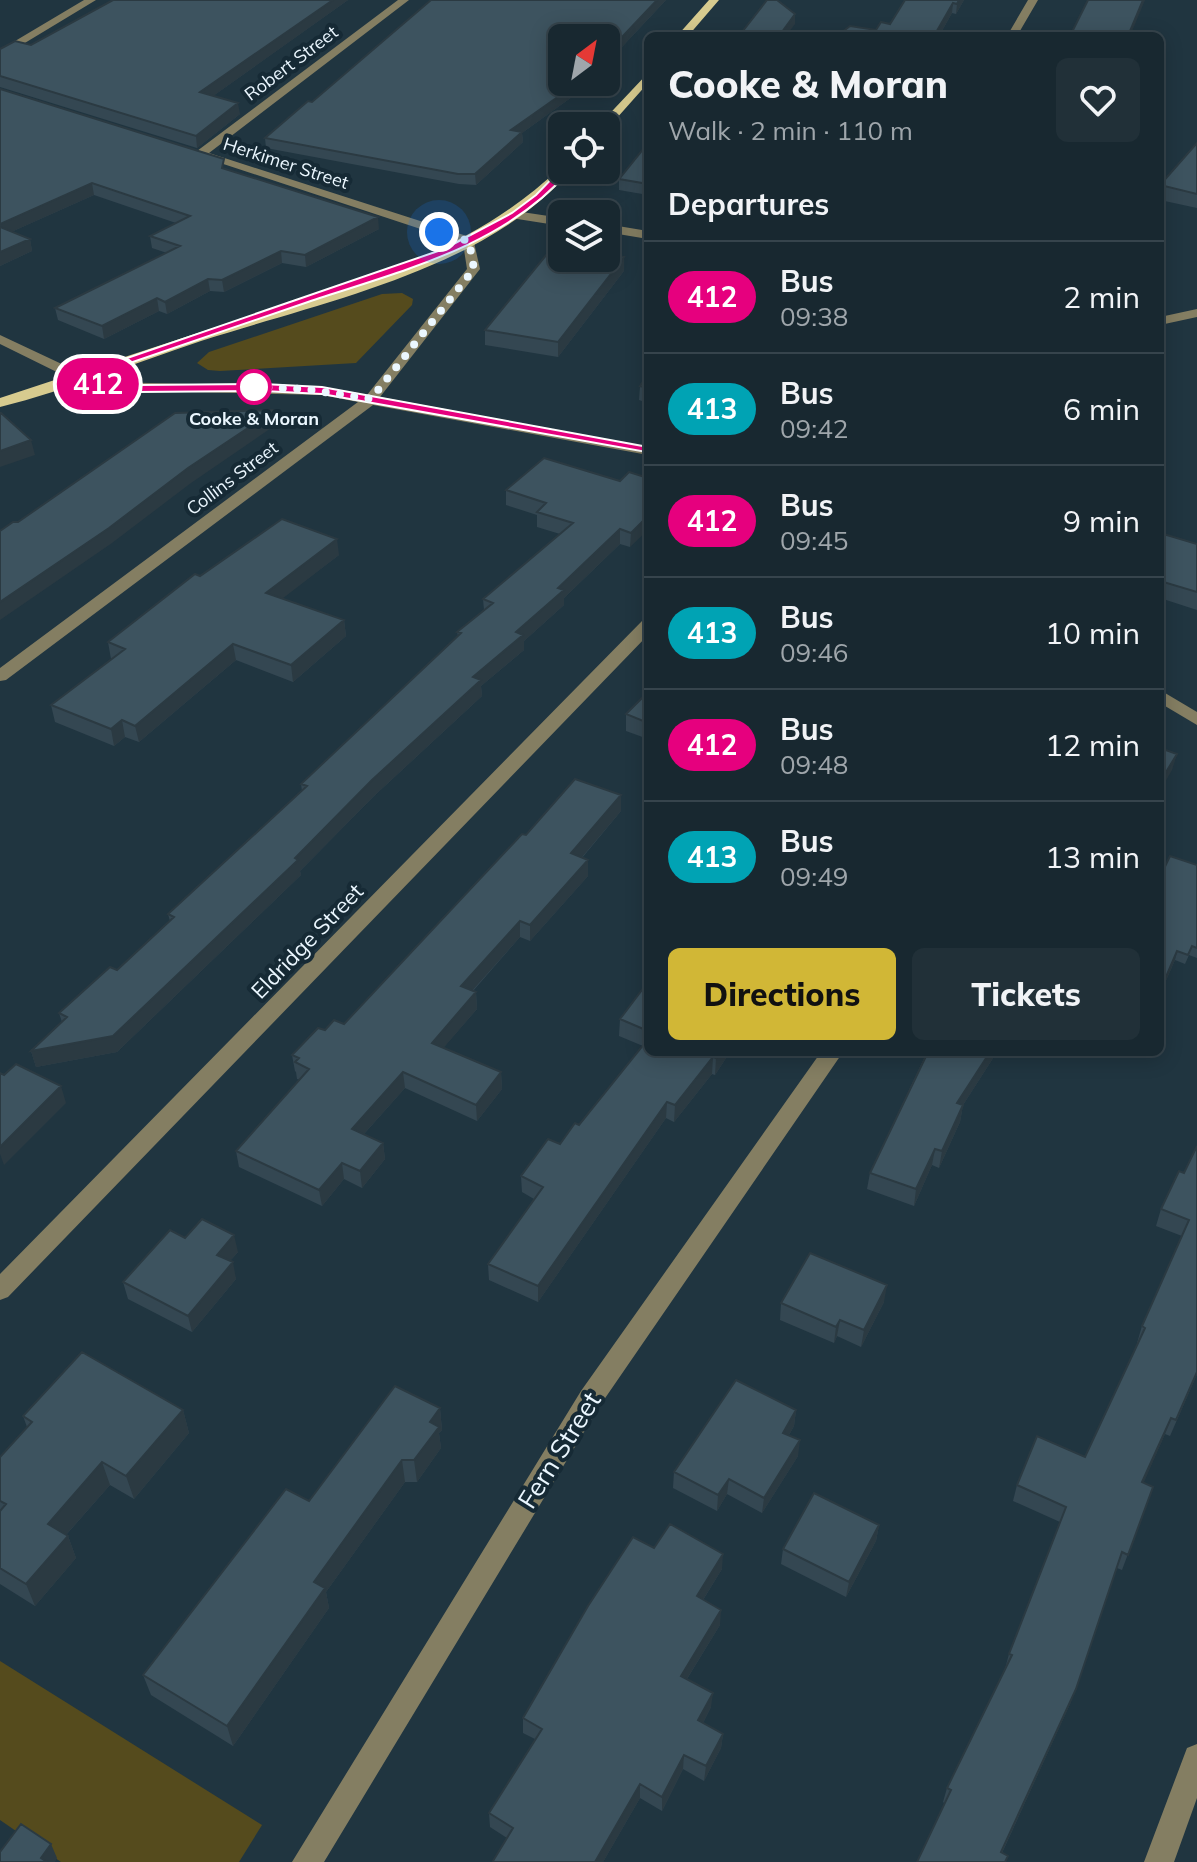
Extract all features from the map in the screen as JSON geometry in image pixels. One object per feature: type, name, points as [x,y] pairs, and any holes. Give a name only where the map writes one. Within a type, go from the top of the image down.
[{"type":"main road","points":[[686,32],[714,0]]},
{"type":"main road","points":[[616,112],[644,81]]},
{"type":"main road","points":[[0,403],[369,280],[469,241],[515,215],[549,184]]},
{"type":"street","points":[[0,55],[91,0]]},
{"type":"street","name":"Robert Street","points":[[201,154],[404,0]]},
{"type":"street","points":[[1014,32],[1033,0]]},
{"type":"street","name":"Herkimer Street","points":[[186,150],[469,241]]},
{"type":"street","points":[[515,215],[548,220]]},
{"type":"street","points":[[620,230],[644,234]]},
{"type":"street","name":"Collins Street","points":[[0,676],[371,399],[474,269],[469,241]]},
{"type":"street","points":[[1164,320],[1197,313]]},
{"type":"street","points":[[0,339],[78,377],[106,386],[137,389],[284,388],[371,399],[644,450]]},
{"type":"street","name":"Eldridge Street","points":[[0,1290],[644,629]]},
{"type":"street","points":[[1164,698],[1197,720]]},
{"type":"street","name":"Fern Street","points":[[307,1862],[590,1399],[829,1056]]},
{"type":"street","points":[[1159,1862],[1197,1758]]},
{"type":"shaded area","points":[[402,293],[413,299],[412,305],[356,363],[220,371],[208,370],[197,363],[209,352],[382,294]]},
{"type":"shaded area","points":[[0,1661],[262,1825],[239,1862],[61,1862],[0,1820]]},
{"type":"building","points":[[113,0],[333,0],[200,92],[238,103],[196,136],[0,76],[0,49],[15,41],[31,45]]},
{"type":"building","points":[[431,0],[657,0],[620,39],[620,24],[548,24],[548,96],[559,96],[511,130],[522,132],[475,174],[458,174],[265,138],[308,101],[312,102]]},
{"type":"building","points":[[767,0],[777,0],[795,14],[782,32],[742,32]]},
{"type":"building","points":[[905,0],[959,0],[957,4],[953,3],[936,32],[842,32],[850,26],[876,30],[881,22],[890,24]]},
{"type":"building","points":[[1088,0],[1143,0],[1130,32],[1072,32]]},
{"type":"building","points":[[0,89],[224,159],[222,168],[378,217],[305,255],[281,251],[222,280],[208,279],[165,302],[157,298],[102,326],[55,308],[180,246],[150,236],[190,216],[92,183],[0,224]]},
{"type":"building","points":[[1197,143],[1197,194],[1164,186],[1164,180]]},
{"type":"building","points":[[644,148],[644,183],[620,178]]},
{"type":"building","points":[[0,227],[30,239],[0,252]]},
{"type":"building","points":[[547,254],[548,272],[612,272],[558,342],[485,330]]},
{"type":"building","points":[[275,410],[0,602],[0,531],[18,522],[175,413]]},
{"type":"building","points":[[1,413],[31,440],[0,451]]},
{"type":"building","points":[[544,458],[620,481],[629,472],[644,477],[644,520],[631,533],[620,529],[558,588],[564,590],[516,632],[523,635],[473,677],[481,680],[372,780],[295,858],[298,860],[113,1036],[31,1051],[67,1017],[59,1013],[110,967],[117,970],[174,917],[168,914],[307,786],[301,784],[461,633],[457,632],[493,603],[483,599],[573,523],[537,512],[546,503],[506,490]]},
{"type":"building","points":[[282,519],[337,539],[266,593],[344,620],[291,665],[233,644],[135,726],[122,720],[111,729],[51,705],[125,649],[108,642],[195,574],[200,576]]},
{"type":"building","points":[[1164,534],[1197,544],[1197,592],[1164,582]]},
{"type":"building","points":[[644,696],[644,721],[626,714]]},
{"type":"building","points":[[1164,749],[1177,754],[1164,775]]},
{"type":"building","points":[[575,779],[621,795],[571,853],[588,860],[530,925],[520,921],[461,986],[476,992],[432,1043],[501,1072],[476,1105],[403,1072],[352,1129],[383,1143],[360,1171],[342,1163],[319,1190],[236,1151],[309,1069],[295,1062],[299,1058],[292,1055],[318,1028],[325,1030],[334,1020],[344,1024],[522,834],[526,835]]},
{"type":"building","points":[[1170,856],[1197,865],[1197,948],[1192,946],[1188,955],[1177,951],[1164,982],[1164,869]]},
{"type":"building","points":[[644,987],[644,1029],[620,1019]]},
{"type":"building","points":[[644,1044],[644,1056],[717,1056],[713,1057],[675,1105],[667,1102],[538,1286],[488,1264],[543,1187],[521,1176],[548,1139],[560,1144],[575,1123],[579,1125]]},
{"type":"building","points":[[926,1056],[987,1056],[957,1103],[963,1105],[942,1151],[935,1149],[916,1189],[870,1173]]},
{"type":"building","points":[[16,1064],[61,1086],[0,1147],[0,1073],[4,1075]]},
{"type":"building","points":[[1197,1146],[1197,1372],[1176,1420],[1171,1418],[1142,1482],[1153,1487],[1128,1555],[1122,1552],[1076,1689],[1001,1852],[1008,1856],[1005,1862],[917,1862],[951,1790],[947,1788],[1012,1655],[1009,1654],[1066,1507],[1017,1485],[1037,1436],[1085,1457],[1145,1328],[1142,1326],[1189,1220],[1161,1209],[1179,1171],[1184,1173]]},
{"type":"building","points":[[202,1219],[234,1235],[217,1255],[233,1262],[188,1316],[123,1282],[170,1230],[185,1238]]},
{"type":"building","points":[[810,1253],[887,1285],[864,1330],[840,1320],[836,1327],[781,1303]]},
{"type":"building","points":[[82,1352],[183,1410],[126,1476],[102,1462],[48,1524],[68,1536],[26,1584],[0,1568],[0,1511],[6,1504],[0,1501],[0,1457],[32,1422],[23,1416]]},
{"type":"building","points":[[736,1380],[796,1410],[783,1433],[800,1440],[764,1498],[729,1479],[718,1495],[674,1472]]},
{"type":"building","points":[[395,1386],[440,1408],[430,1422],[439,1427],[414,1460],[402,1460],[314,1582],[325,1588],[227,1726],[143,1675],[286,1489],[309,1501]]},
{"type":"building","points":[[814,1493],[879,1525],[849,1582],[783,1549]]},
{"type":"building","points":[[670,1524],[723,1554],[697,1596],[721,1610],[681,1676],[713,1693],[698,1720],[723,1734],[706,1766],[684,1755],[662,1797],[640,1784],[595,1862],[493,1861],[513,1828],[489,1813],[542,1729],[523,1718],[588,1606],[633,1537],[654,1548]]},
{"type":"building","points":[[21,1824],[51,1844],[41,1858],[47,1862],[0,1862],[0,1852]]},
{"type":"bus line","name":"412","points":[[552,184],[515,215],[448,251],[78,377],[106,386],[137,389],[263,387],[342,393],[572,434],[644,450]]},
{"type":"place","name":"Cooke & Moran","points":[[254,387]]},
{"type":"route","points":[[254,387],[304,389],[371,399],[474,269],[469,241],[439,232]]}]
